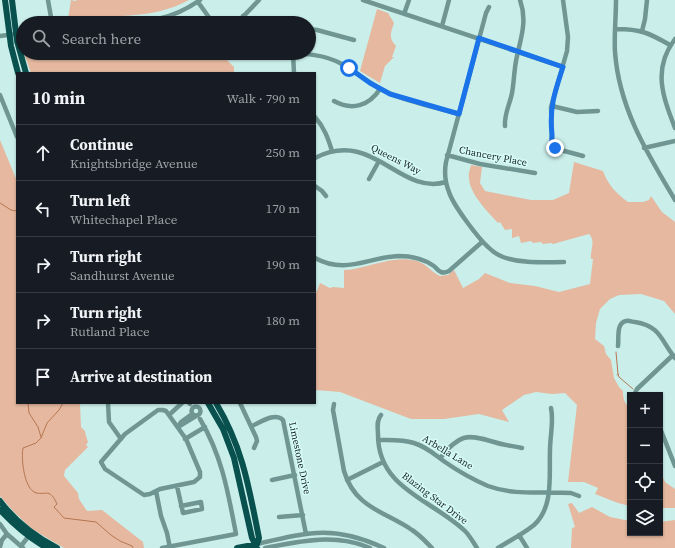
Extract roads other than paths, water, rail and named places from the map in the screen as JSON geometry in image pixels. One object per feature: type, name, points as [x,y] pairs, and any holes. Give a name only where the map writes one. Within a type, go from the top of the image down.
[{"type":"main road","points":[[6,0],[18,72]]},
{"type":"main road","points":[[12,0],[12,34],[16,45]]},
{"type":"main road","points":[[22,60],[26,72]]},
{"type":"main road","points":[[208,404],[223,429],[234,458],[252,538],[257,546]]},
{"type":"main road","points":[[217,404],[229,426],[241,456],[259,538],[257,546]]},
{"type":"main road","points":[[0,501],[32,532],[57,548]]},
{"type":"main road","points":[[0,510],[28,537],[47,548]]},
{"type":"main road","points":[[237,548],[257,546]]},
{"type":"street","points":[[48,0],[51,16]]},
{"type":"street","points":[[243,16],[259,0]]},
{"type":"street","points":[[363,0],[563,67]]},
{"type":"street","points":[[404,14],[409,0]]},
{"type":"street","points":[[442,26],[449,0]]},
{"type":"street","points":[[506,126],[504,118],[512,94],[516,60],[524,26],[523,10],[520,0]]},
{"type":"street","points":[[563,0],[568,44],[552,106],[552,142],[553,146],[558,149],[583,156]]},
{"type":"street","points":[[616,0],[615,52],[623,97],[630,118],[644,148],[675,200]]},
{"type":"street","points":[[642,31],[647,0]]},
{"type":"street","points":[[169,16],[178,13],[199,1],[209,16]]},
{"type":"street","points":[[489,6],[447,155],[445,170],[446,182],[453,202],[482,242],[495,253],[511,260],[564,262]]},
{"type":"street","points":[[616,29],[632,29],[642,31],[670,46]]},
{"type":"street","points":[[316,30],[354,40]]},
{"type":"street","points":[[0,36],[16,34]]},
{"type":"street","points":[[675,39],[670,46],[663,63],[661,81],[664,97],[675,128]]},
{"type":"street","points":[[316,55],[335,61],[349,68],[380,89],[394,95],[459,114]]},
{"type":"street","points":[[293,60],[294,72]]},
{"type":"street","points":[[334,101],[347,106],[360,105],[371,100],[380,89]]},
{"type":"street","points":[[0,95],[16,135]]},
{"type":"street","points":[[552,106],[577,112],[598,111]]},
{"type":"street","points":[[316,118],[324,129],[332,151]]},
{"type":"street","points":[[644,148],[675,141]]},
{"type":"street","name":"Queens Way","points":[[316,158],[332,151],[355,151],[367,154],[416,181],[431,184],[446,182]]},
{"type":"street","name":"Chancery Place","points":[[447,155],[480,164],[535,173]]},
{"type":"street","points":[[369,179],[379,161]]},
{"type":"street","points":[[316,187],[326,196]]},
{"type":"street","points":[[316,258],[332,264],[350,266],[391,257],[405,256],[423,260],[440,272],[444,273],[449,271],[482,242]]},
{"type":"street","points":[[618,346],[620,325],[628,321],[640,323],[650,326],[658,332],[674,357],[637,389],[636,392]]},
{"type":"street","points":[[108,404],[109,422],[121,439]]},
{"type":"street","points":[[169,415],[181,404]]},
{"type":"street","points":[[178,427],[199,414],[199,409],[206,404]]},
{"type":"street","points":[[241,404],[256,437],[257,441],[254,448]]},
{"type":"street","points":[[334,404],[333,410],[346,480],[353,492],[363,502],[412,530],[432,548]]},
{"type":"street","points":[[162,548],[236,534],[224,472],[217,451],[192,408],[199,409]]},
{"type":"street","points":[[498,548],[535,524],[542,515],[547,504],[549,492],[550,441],[553,416],[551,408]]},
{"type":"street","points":[[158,410],[163,410],[169,415],[185,439],[200,472],[200,477],[194,482],[144,495],[103,466],[101,462],[121,439],[158,410]]},
{"type":"street","name":"Blazing Star Drive","points":[[381,415],[378,419],[378,440],[383,462],[391,475],[401,486],[460,527],[477,548]]},
{"type":"street","name":"Limestone Drive","points":[[252,426],[275,416],[282,418],[306,534]]},
{"type":"street","points":[[185,439],[205,428]]},
{"type":"street","points":[[663,436],[675,466]]},
{"type":"street","points":[[440,458],[455,442],[469,437],[479,437],[522,448]]},
{"type":"street","name":"Arbella Lane","points":[[378,440],[401,440],[415,443],[427,448],[449,464],[481,482],[497,489],[515,492],[570,493],[579,496]]},
{"type":"street","points":[[346,480],[383,462]]},
{"type":"street","points":[[272,480],[294,475]]},
{"type":"street","points":[[177,486],[181,506]]},
{"type":"street","points":[[156,491],[161,516],[170,547]]},
{"type":"street","points":[[279,517],[303,515]]},
{"type":"street","points":[[0,524],[7,534],[22,547],[28,537]]},
{"type":"street","points":[[257,546],[306,534],[327,532],[350,535],[367,540],[384,548]]},
{"type":"street","points":[[0,547],[2,540],[7,534]]},
{"type":"street","points":[[519,535],[527,548]]},
{"type":"street","points":[[265,548],[303,541],[328,539],[353,542],[370,548]]},
{"type":"waterway","points":[[0,203],[11,210],[16,211]]},
{"type":"waterway","points":[[616,352],[618,374]]},
{"type":"waterway","points":[[617,375],[618,374],[619,377],[633,389]]},
{"type":"waterway","points":[[28,404],[29,413],[38,427],[41,437]]},
{"type":"waterway","points":[[62,404],[47,423],[41,438],[36,443],[23,448],[22,459],[28,484],[34,492],[52,495],[57,504],[54,507],[64,518],[96,522],[111,535],[132,546],[133,548]]}]
